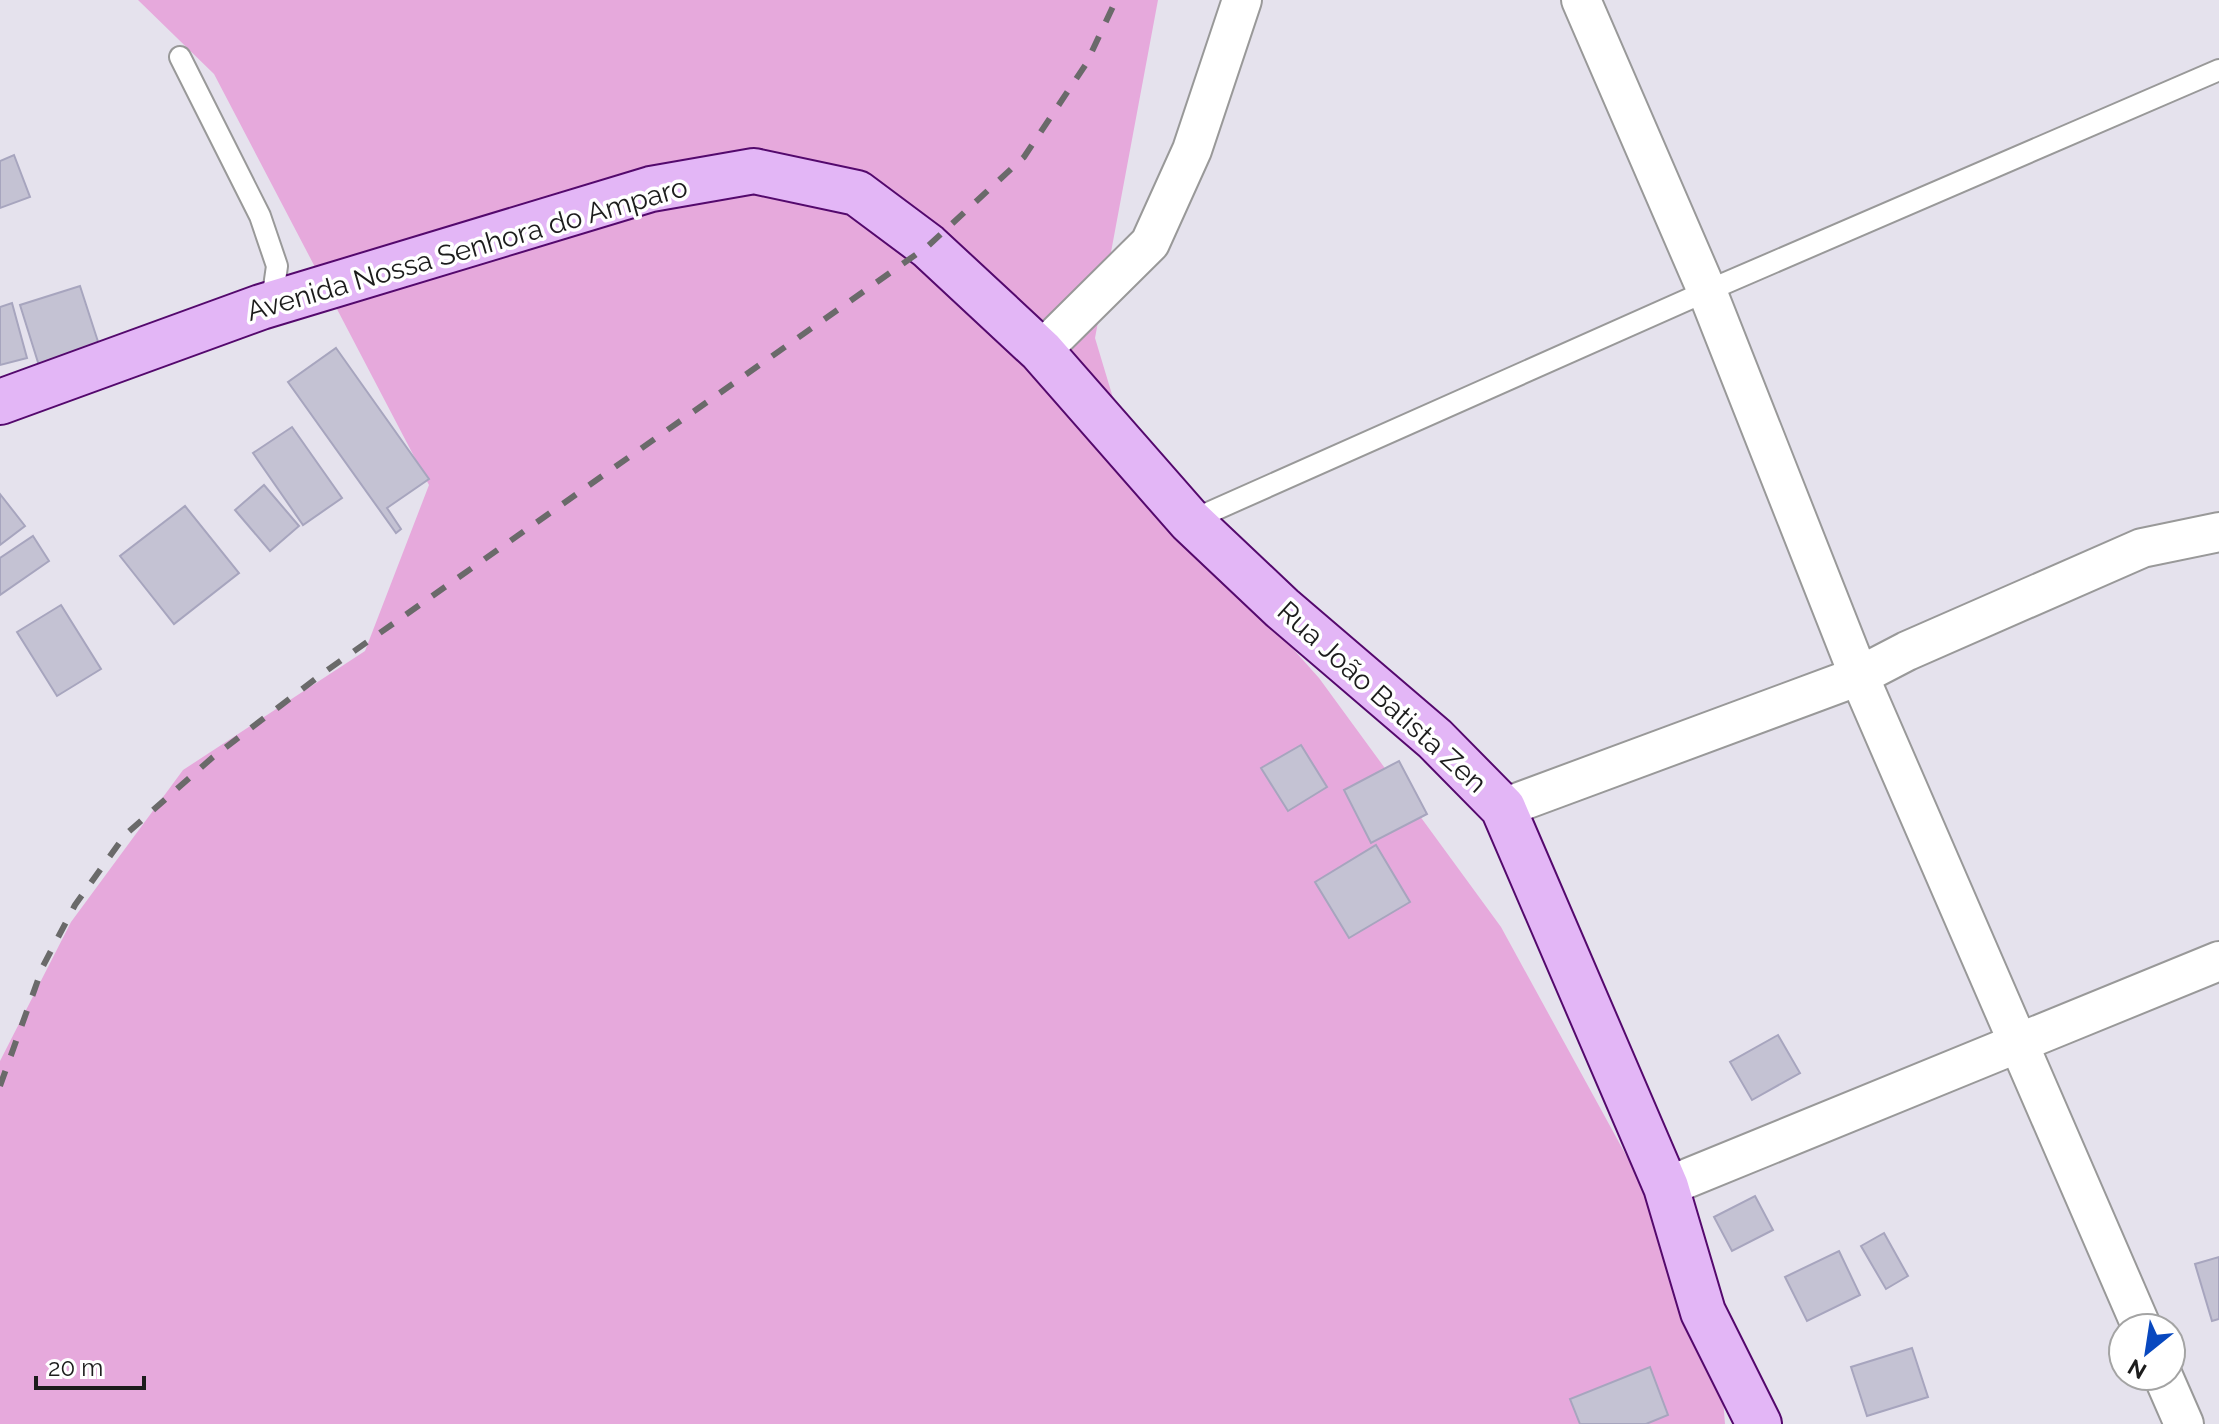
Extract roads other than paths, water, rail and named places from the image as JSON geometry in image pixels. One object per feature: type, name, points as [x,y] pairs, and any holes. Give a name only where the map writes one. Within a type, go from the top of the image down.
[{"type":"street","points":[[1041,351],[1150,243],[1192,150],[1242,0]]},
{"type":"street","points":[[1581,0],[1707,291],[1859,676],[2135,1312]]},
{"type":"street","name":"Avenida Nossa Senhora do Amparo","points":[[0,402],[261,307],[651,189],[754,171],[857,193],[928,246]]},
{"type":"street","name":"Rua João Batista Zen","points":[[928,246],[1041,351],[1190,521],[1282,608],[1435,739],[1503,808],[1666,1187],[1703,1312],[1759,1424]]},
{"type":"street","points":[[1503,808],[1859,676],[1907,651],[2142,548],[2219,532]]},
{"type":"street","points":[[1666,1187],[2219,961]]},
{"type":"street","points":[[2170,1392],[2184,1424]]},
{"type":"lane","points":[[180,57],[260,216],[277,266],[274,287],[261,307]]},
{"type":"lane","points":[[1190,521],[1707,291],[2219,70]]},
{"type":"railway","points":[[0,1086],[43,966],[75,905],[125,835],[213,757],[326,671],[928,246],[1024,157],[1086,64],[1116,0]]}]
